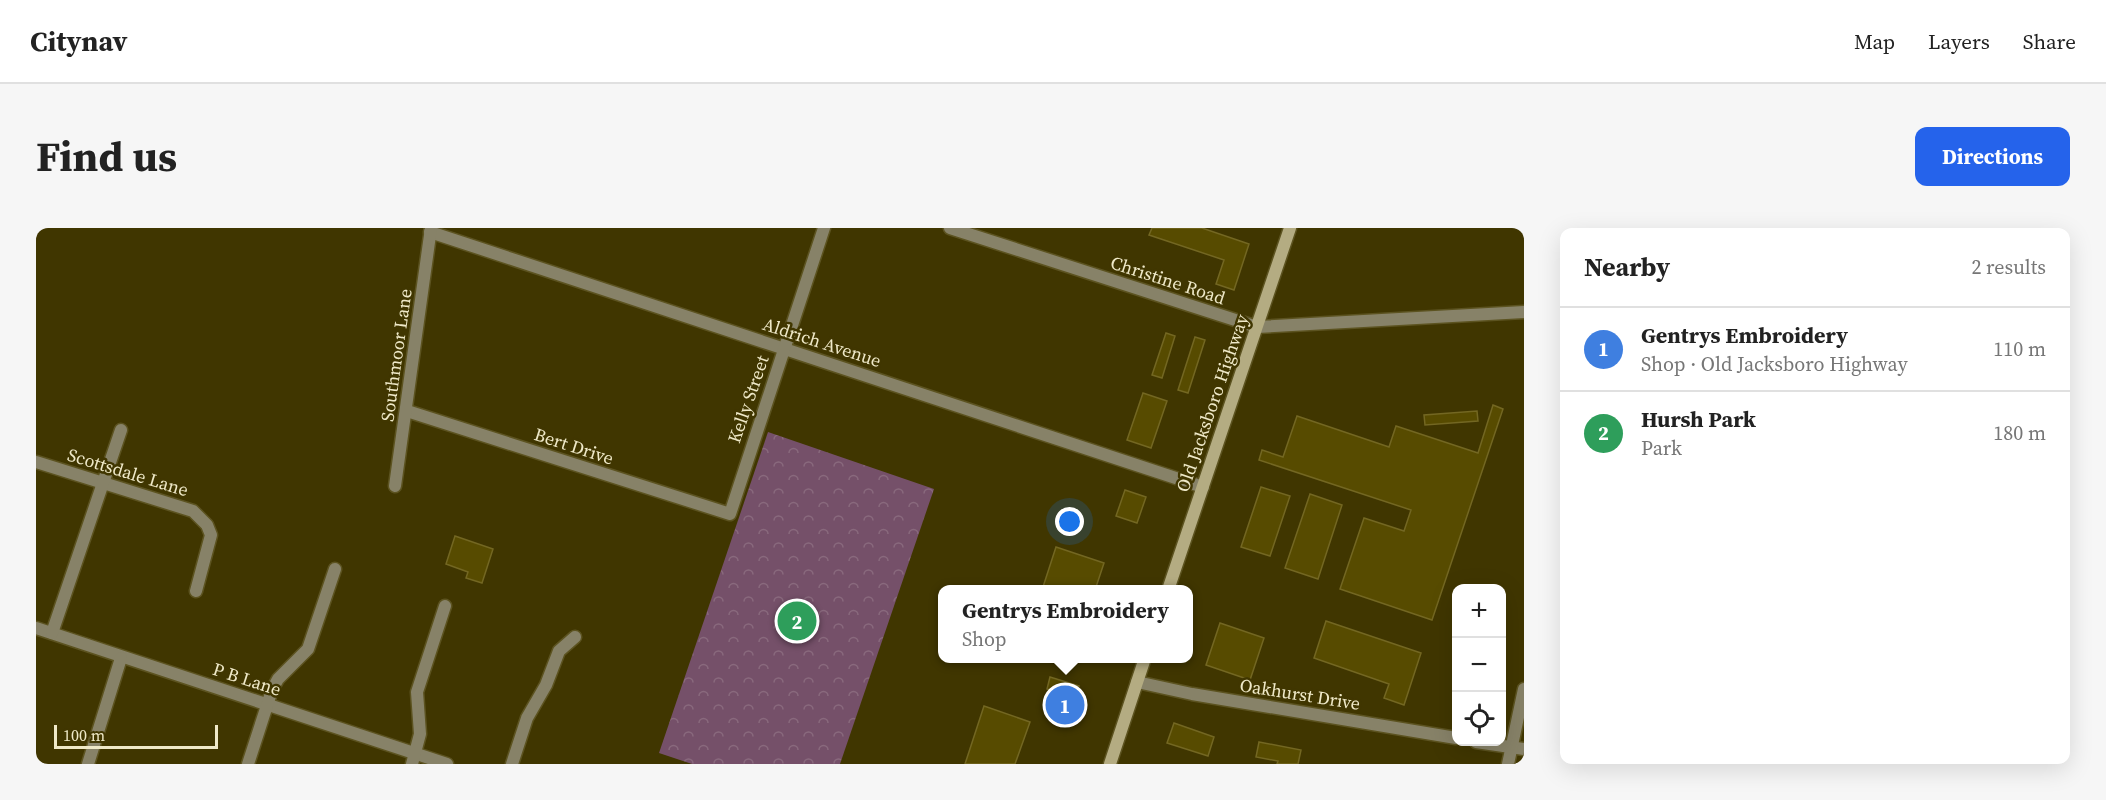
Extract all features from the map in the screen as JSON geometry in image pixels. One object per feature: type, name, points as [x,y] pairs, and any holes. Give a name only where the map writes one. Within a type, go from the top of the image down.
[{"type":"main road","name":"Old Jacksboro Highway","points":[[1170,585],[1290,228]]},
{"type":"main road","points":[[1110,764],[1143,663]]},
{"type":"street","name":"Kelly Street","points":[[730,514],[824,228]]},
{"type":"street","name":"Christine Road","points":[[950,228],[1257,327],[1524,312]]},
{"type":"street","name":"Aldrich Avenue","points":[[431,230],[1203,487]]},
{"type":"street","name":"Southmoor Lane","points":[[395,486],[431,230]]},
{"type":"street","name":"Bert Drive","points":[[407,411],[730,514]]},
{"type":"street","points":[[52,633],[121,430]]},
{"type":"street","name":"Scottsdale Lane","points":[[36,462],[193,511],[201,517],[211,535],[196,591]]},
{"type":"street","points":[[248,764],[278,679],[308,649],[334,569]]},
{"type":"street","points":[[414,759],[420,734],[417,692],[445,606]]},
{"type":"street","name":"P B Lane","points":[[36,628],[267,705],[414,759],[447,764]]},
{"type":"street","points":[[512,764],[527,718],[546,685],[558,651],[575,637]]},
{"type":"street","points":[[88,764],[122,658]]},
{"type":"street","name":"Oakhurst Drive","points":[[1137,682],[1192,694],[1452,737]]},
{"type":"street","points":[[1508,764],[1518,748],[1524,689]]},
{"type":"green space","points":[[768,432],[934,489],[840,764],[692,764],[659,753]]},
{"type":"building","points":[[1152,228],[1202,228],[1249,244],[1234,290],[1216,284],[1224,260],[1149,235]]},
{"type":"building","points":[[1166,333],[1175,336],[1162,378],[1152,375]]},
{"type":"building","points":[[1195,337],[1205,340],[1188,393],[1178,390]]},
{"type":"building","points":[[1143,393],[1167,401],[1151,448],[1127,440]]},
{"type":"building","points":[[1493,405],[1503,409],[1432,620],[1340,589],[1364,518],[1404,531],[1411,510],[1259,460],[1262,450],[1283,457],[1297,416],[1389,447],[1396,426],[1478,453]]},
{"type":"building","points":[[1477,411],[1478,421],[1425,425],[1424,415]]},
{"type":"building","points":[[1261,487],[1290,496],[1270,556],[1241,547]]},
{"type":"building","points":[[1125,490],[1146,497],[1137,523],[1116,516]]},
{"type":"building","points":[[1310,494],[1342,505],[1318,579],[1285,568]]},
{"type":"building","points":[[455,536],[493,549],[482,583],[466,578],[468,572],[446,564]]},
{"type":"building","points":[[1056,547],[1104,563],[1097,585],[1044,585]]},
{"type":"building","points":[[1326,621],[1421,653],[1404,705],[1384,698],[1389,684],[1314,658]]},
{"type":"building","points":[[1220,623],[1264,638],[1250,680],[1206,665]]},
{"type":"building","points":[[1050,677],[1079,686],[1067,722],[1053,717],[1061,694],[1047,689]]},
{"type":"building","points":[[984,706],[1030,722],[1015,764],[965,764]]},
{"type":"building","points":[[1174,723],[1214,737],[1208,756],[1167,743]]},
{"type":"building","points":[[1259,742],[1301,750],[1298,764],[1277,764],[1278,761],[1256,757]]},
{"type":"place","name":"Hursh Park","points":[[797,621]]},
{"type":"place","name":"Gentrys Embroidery","points":[[1065,705]]}]
